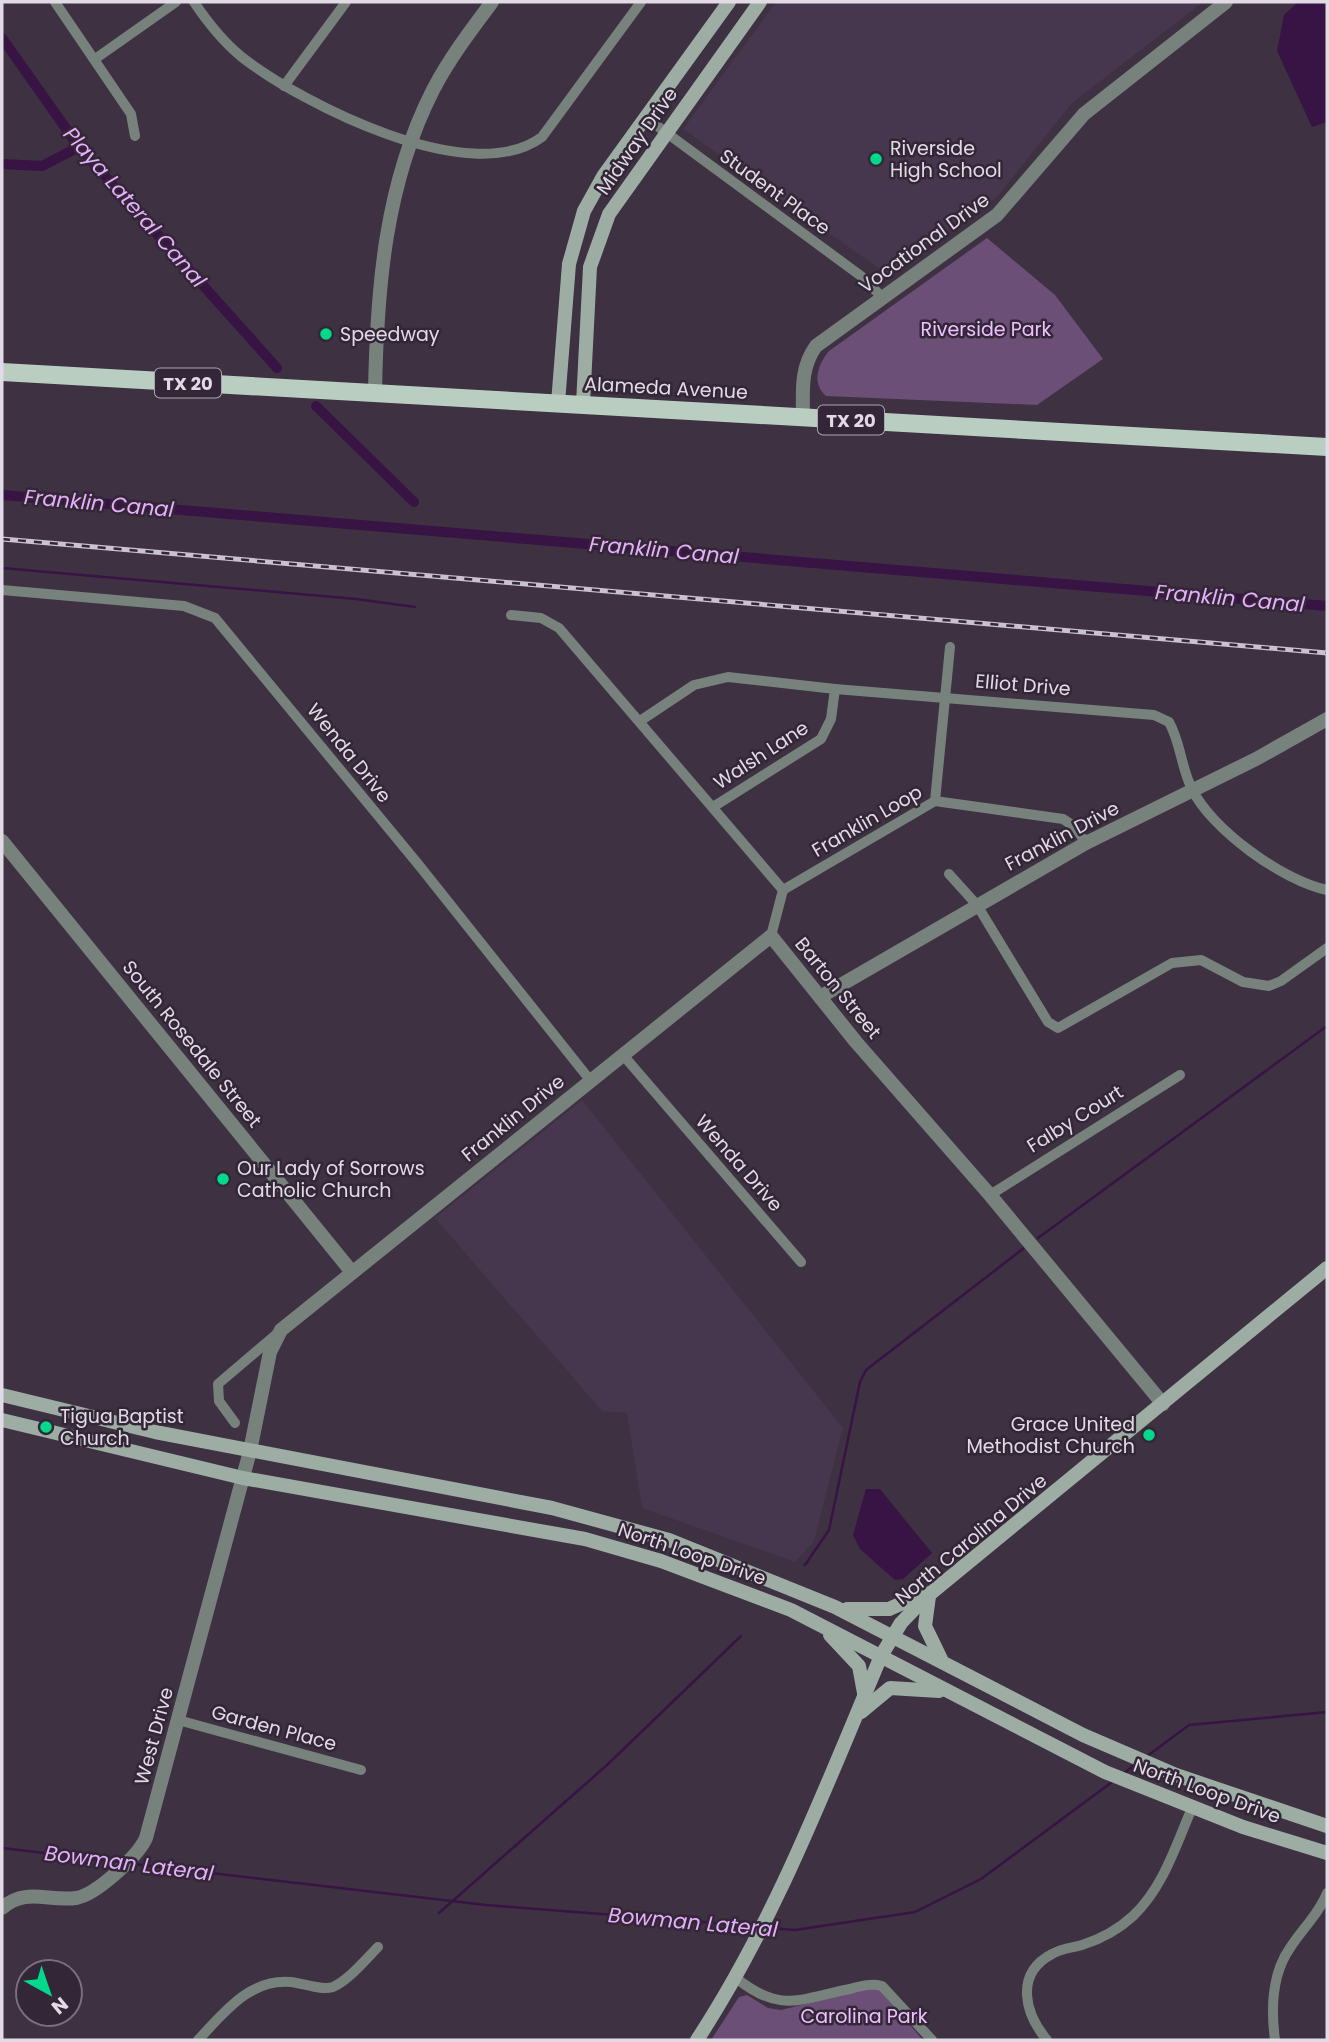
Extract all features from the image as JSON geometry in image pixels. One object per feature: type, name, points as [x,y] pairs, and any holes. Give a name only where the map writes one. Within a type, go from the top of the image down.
[{"type":"main road","name":"Midway Drive","points":[[558,403],[565,300],[575,237],[595,189],[729,2]]},
{"type":"main road","name":"Midway Drive","points":[[583,404],[587,310],[595,249],[609,214],[760,2]]},
{"type":"main road","name":"Alameda Avenue","points":[[2,372],[375,391],[1327,447]]},
{"type":"main road","name":"North Carolina Drive","points":[[697,2040],[736,1978],[768,1915],[893,1634],[934,1591],[1327,1268]]},
{"type":"main road","name":"North Loop Drive","points":[[2,1395],[155,1433],[471,1491],[603,1520],[669,1540],[835,1607],[893,1634],[1083,1735],[1121,1752],[1161,1769],[1327,1826]]},
{"type":"main road","name":"North Loop Drive","points":[[2,1420],[243,1478],[585,1539],[661,1560],[791,1610],[1097,1769],[1192,1808],[1327,1853]]},
{"type":"main road","points":[[661,1560],[669,1540]]},
{"type":"main road","points":[[835,1607],[862,1611],[889,1609],[934,1591]]},
{"type":"main road","points":[[934,1591],[925,1610],[925,1626],[942,1660]]},
{"type":"main road","points":[[816,1622],[859,1666],[864,1681],[864,1697]]},
{"type":"main road","points":[[855,1718],[882,1692],[890,1688],[949,1692]]},
{"type":"street","points":[[55,2],[131,114],[135,136]]},
{"type":"street","points":[[95,59],[176,2]]},
{"type":"street","points":[[194,2],[228,45],[284,86],[314,103],[411,143],[435,150],[498,152],[515,150],[534,143],[562,111],[640,2]]},
{"type":"street","points":[[284,86],[346,2]]},
{"type":"street","points":[[375,391],[381,266],[387,223],[411,143],[421,115],[444,70],[492,2]]},
{"type":"street","name":"Vocational Drive","points":[[803,417],[803,375],[809,356],[816,346],[997,215],[1084,114],[1226,2]]},
{"type":"street","name":"Student Place","points":[[645,117],[861,276],[882,297]]},
{"type":"street","name":"Wenda Drive","points":[[2,590],[184,606],[215,618],[409,853],[590,1080]]},
{"type":"street","points":[[511,614],[541,618],[559,628],[783,890]]},
{"type":"street","points":[[935,801],[950,647]]},
{"type":"street","name":"Elliot Drive","points":[[640,721],[694,685],[719,678],[1162,717],[1174,730],[1192,790],[1220,826],[1268,862],[1307,884],[1327,890]]},
{"type":"street","name":"Walsh Lane","points":[[713,807],[821,739],[831,719],[835,689]]},
{"type":"street","name":"Franklin Drive","points":[[820,997],[1086,843],[1327,719]]},
{"type":"street","name":"Franklin Loop","points":[[783,890],[935,801],[1063,819],[1074,827],[1086,843]]},
{"type":"street","name":"South Rosedale Street","points":[[2,841],[351,1271]]},
{"type":"street","points":[[949,874],[977,905],[1048,1022],[1058,1028],[1172,963],[1201,960],[1253,985],[1269,986],[1281,981],[1327,947]]},
{"type":"street","name":"Barton Street","points":[[783,890],[771,936],[1163,1404]]},
{"type":"street","name":"Franklin Drive","points":[[235,1423],[219,1401],[219,1384],[351,1271],[771,936]]},
{"type":"street","name":"Wenda Drive","points":[[623,1055],[801,1262]]},
{"type":"street","name":"Falby Court","points":[[990,1195],[1180,1075]]},
{"type":"street","name":"Franklin Drive","points":[[243,1478],[270,1352],[281,1330]]},
{"type":"street","name":"West Drive","points":[[2,1908],[11,1900],[26,1895],[81,1897],[133,1858],[146,1838],[243,1478]]},
{"type":"street","name":"Garden Place","points":[[178,1720],[361,1770]]},
{"type":"street","points":[[1047,2040],[1034,2025],[1027,2008],[1027,1989],[1033,1972],[1048,1955],[1105,1936],[1136,1914],[1160,1880],[1192,1808]]},
{"type":"street","points":[[1275,2040],[1272,2009],[1280,1969],[1289,1949],[1317,1912],[1327,1893]]},
{"type":"street","points":[[198,2040],[243,1994],[287,1981],[322,1988],[334,1986],[378,1947]]},
{"type":"street","points":[[736,1978],[763,1997],[788,2002],[868,1985],[883,1986],[932,2040]]},
{"type":"shaded area","name":"Riverside High School","points":[[776,2],[1203,2],[1072,103],[997,197],[888,275],[683,129]]},
{"type":"shaded area","points":[[1298,2],[1327,2],[1327,122],[1312,127],[1277,51],[1284,15]]},
{"type":"shaded area","points":[[582,1100],[843,1428],[814,1541],[795,1562],[642,1508],[627,1413],[602,1411],[435,1218]]},
{"type":"shaded area","points":[[866,1489],[880,1489],[932,1553],[903,1579],[895,1580],[860,1549],[853,1535]]},
{"type":"green space","name":"Riverside Park","points":[[987,238],[1055,295],[1103,359],[1037,405],[826,396],[821,391],[818,374],[829,351]]},
{"type":"green space","name":"Carolina Park","points":[[865,1989],[879,1989],[923,2040],[711,2040],[739,1997],[747,1995],[768,2008],[781,2010]]},
{"type":"waterway","name":"Playa Lateral Canal","points":[[2,38],[79,147],[277,368]]},
{"type":"waterway","points":[[2,164],[42,166],[79,147]]},
{"type":"waterway","name":"Playa Lateral Canal","points":[[316,406],[414,502]]},
{"type":"waterway","name":"Franklin Canal","points":[[2,495],[1327,606]]},
{"type":"waterway","points":[[2,568],[356,599],[415,607]]},
{"type":"waterway","points":[[1038,1238],[1327,1026]]},
{"type":"waterway","points":[[805,1565],[829,1530],[860,1382],[866,1370],[1024,1248]]},
{"type":"waterway","points":[[439,1913],[607,1765],[741,1636]]},
{"type":"waterway","name":"Bowman Lateral","points":[[1146,1757],[1189,1725],[1327,1712]]},
{"type":"waterway","name":"Bowman Lateral","points":[[1123,1774],[1137,1763]]},
{"type":"waterway","name":"Bowman Lateral","points":[[768,1928],[795,1930],[915,1912],[981,1879],[1112,1782]]},
{"type":"waterway","name":"Bowman Lateral","points":[[2,1848],[121,1862]]},
{"type":"waterway","name":"Bowman Lateral","points":[[134,1864],[486,1905],[755,1926]]},
{"type":"railway","points":[[2,539],[1327,653]]},
{"type":"place","name":"Riverside High School","points":[[876,159]]},
{"type":"place","name":"Speedway","points":[[326,334]]},
{"type":"place","name":"Our Lady of Sorrows Catholic Church","points":[[223,1179]]},
{"type":"place","name":"Tigua Baptist Church","points":[[46,1427]]},
{"type":"place","name":"Grace United Methodist Church","points":[[1149,1435]]}]
